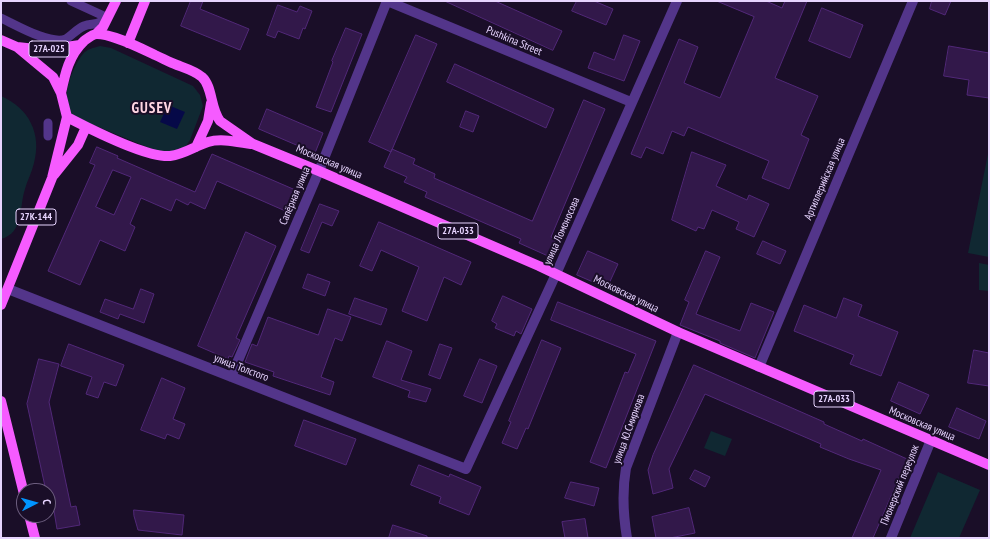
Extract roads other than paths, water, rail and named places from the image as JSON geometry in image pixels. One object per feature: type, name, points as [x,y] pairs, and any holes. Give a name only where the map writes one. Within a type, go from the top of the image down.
[{"type":"main road","points":[[67,117],[61,93],[65,73],[71,56],[80,45],[88,38],[96,34],[106,23],[116,1]]},
{"type":"main road","points":[[96,34],[106,35],[128,43],[145,1]]},
{"type":"main road","name":"27А-025","points":[[1,40],[17,47],[53,77],[61,93]]},
{"type":"main road","name":"Московская улица","points":[[128,43],[192,70],[202,77],[209,89],[214,110],[220,121],[253,144],[319,171],[556,274],[678,332],[989,465]]},
{"type":"main road","name":"27А-025","points":[[17,47],[45,50],[80,45]]},
{"type":"main road","points":[[196,147],[208,121],[212,101]]},
{"type":"main road","name":"Московская улица","points":[[67,117],[140,151],[153,154],[168,156],[180,154],[207,142],[214,141],[253,144]]},
{"type":"main road","name":"27К-144","points":[[1,305],[52,178],[67,117]]},
{"type":"main road","name":"27К-144","points":[[52,178],[78,145],[86,127]]},
{"type":"main road","points":[[1,401],[21,483]]},
{"type":"main road","points":[[31,523],[35,538]]},
{"type":"street","points":[[1,18],[41,36],[59,41],[66,39],[86,25],[95,25],[104,20],[106,17],[71,1]]},
{"type":"street","name":"Pushkina Street","points":[[387,1],[631,102]]},
{"type":"street","name":"Сапёрная улица","points":[[231,377],[319,171],[387,1]]},
{"type":"street","name":"улица Ломоносова","points":[[466,469],[556,274],[677,1]]},
{"type":"street","name":"Артиллерийская улица","points":[[759,367],[913,1]]},
{"type":"street","points":[[48,123],[48,136]]},
{"type":"street","name":"улица Толстого","points":[[8,289],[466,469]]},
{"type":"street","name":"улица Ю.Смирнова","points":[[627,538],[623,509],[623,487],[626,468],[678,332]]},
{"type":"street","name":"Пионерский переулок","points":[[891,538],[931,440]]},
{"type":"district","name":"GUSEV","points":[[152,109]]}]
